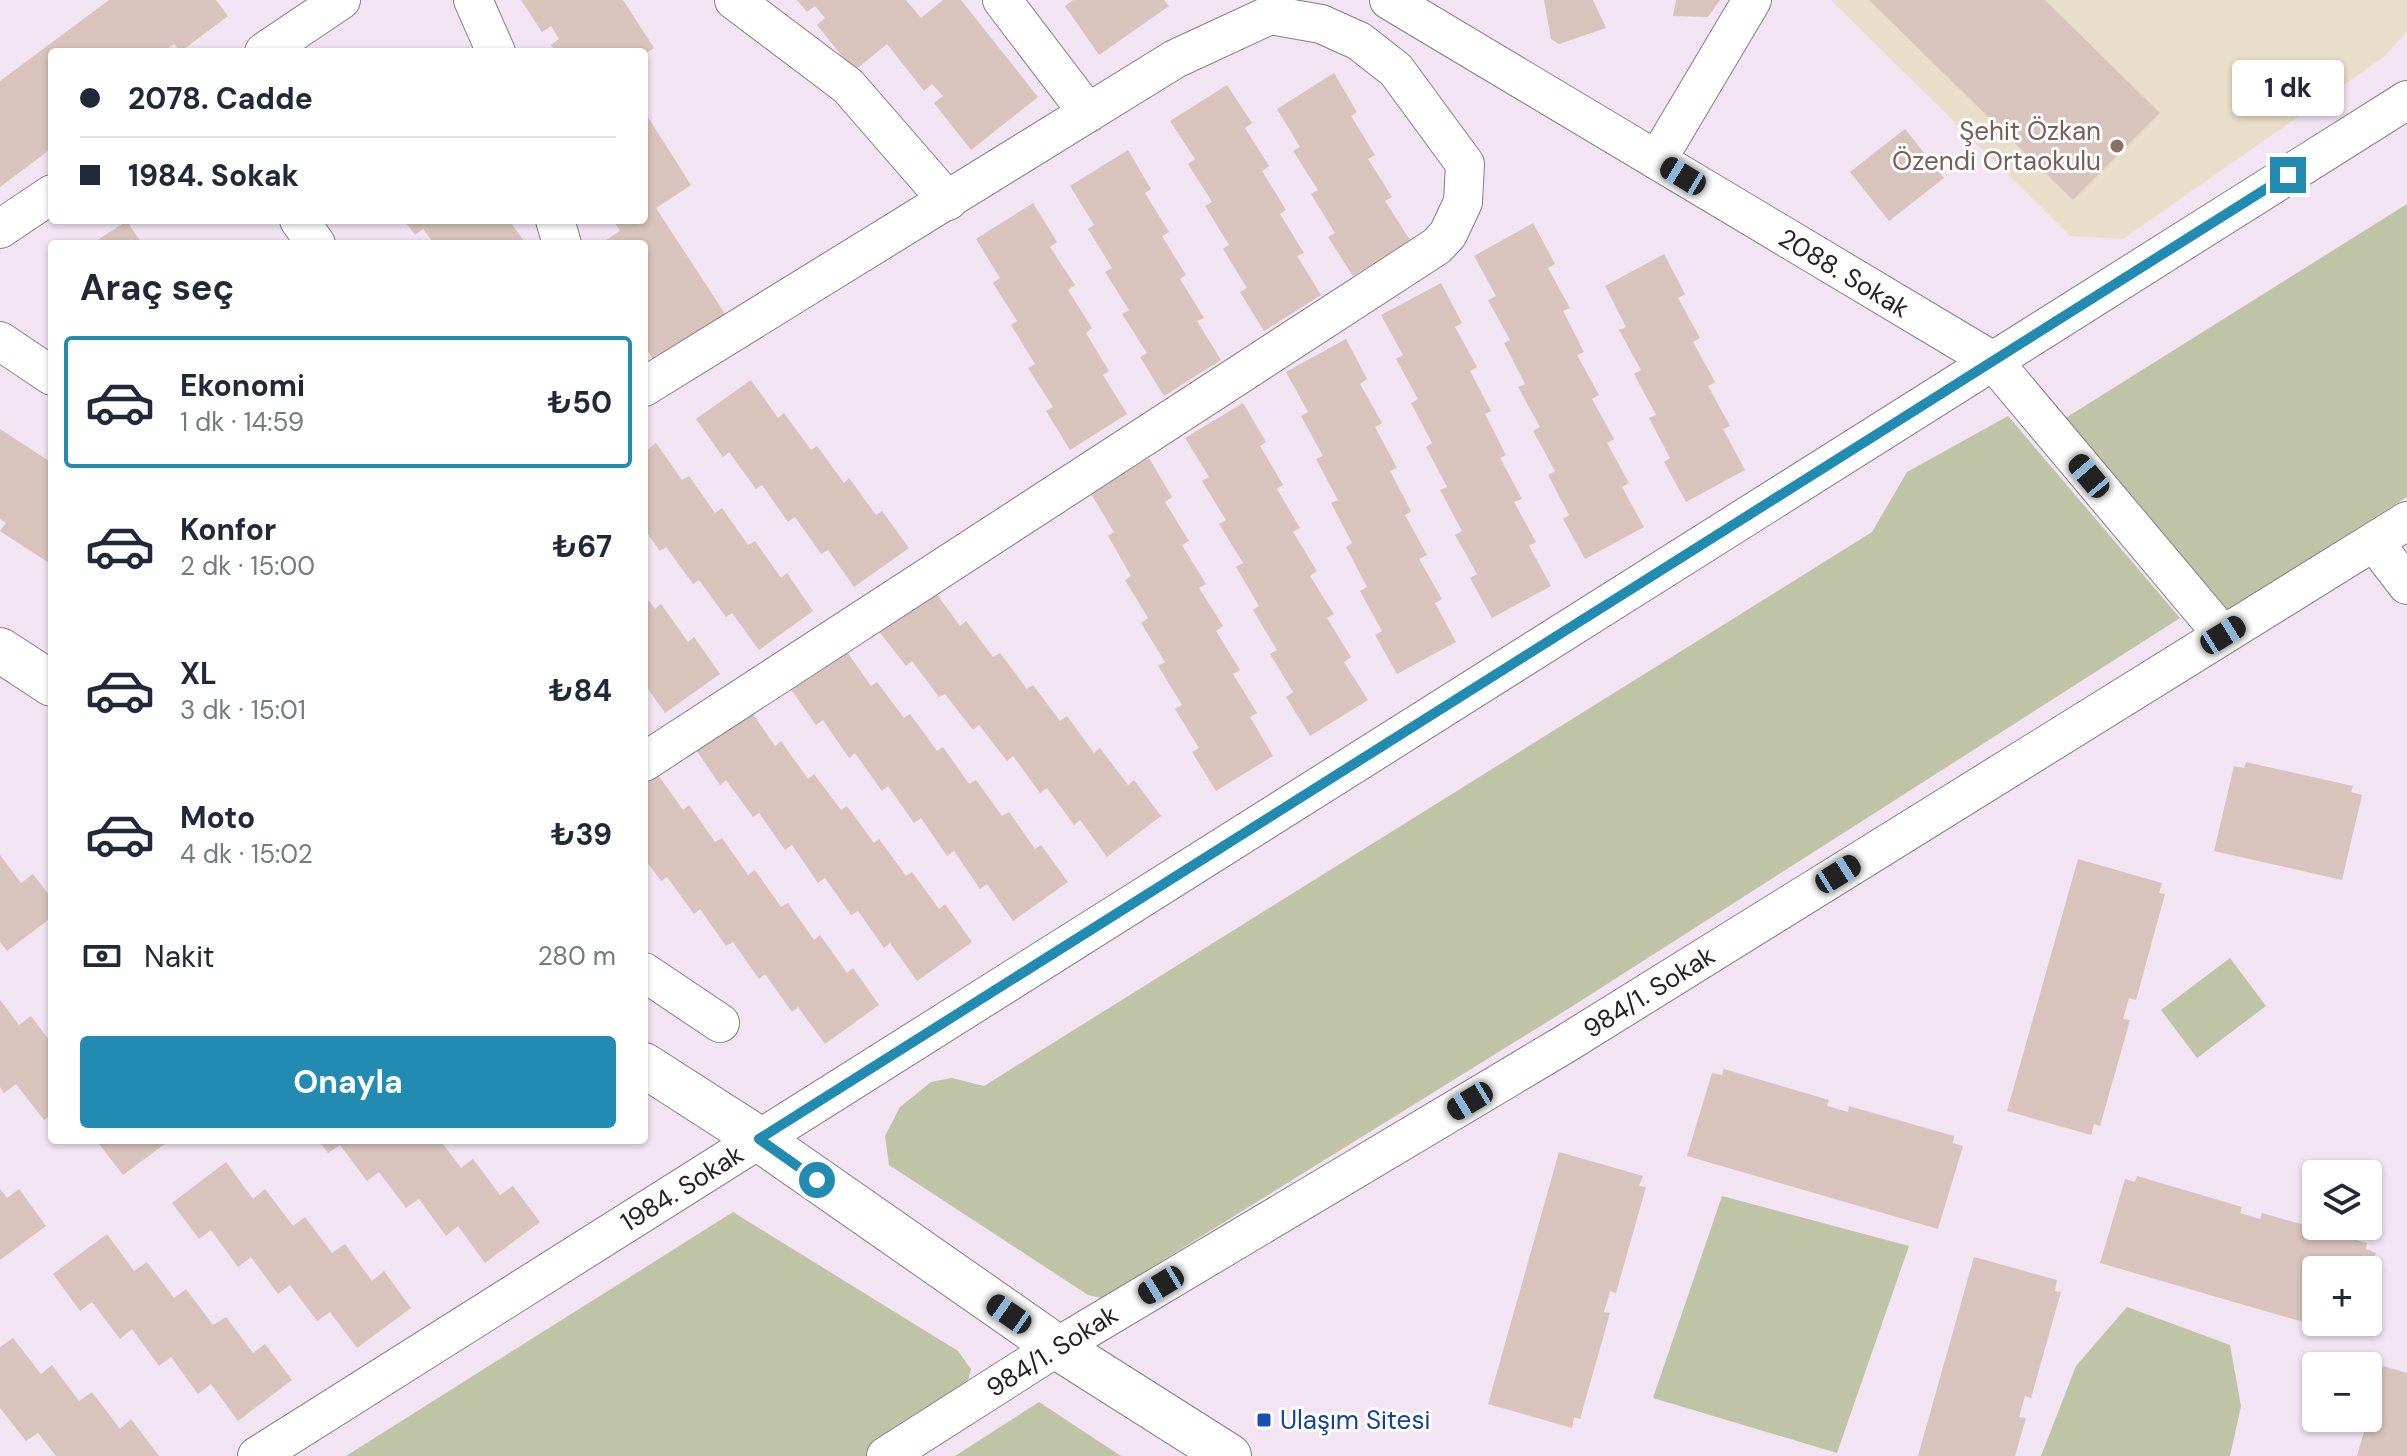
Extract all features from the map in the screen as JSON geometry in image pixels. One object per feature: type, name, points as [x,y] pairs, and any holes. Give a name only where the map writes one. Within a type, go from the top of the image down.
[{"type":"street","points":[[270,48],[341,0]]},
{"type":"street","points":[[473,0],[494,48]]},
{"type":"street","points":[[734,0],[848,86],[948,201]]},
{"type":"street","points":[[1002,0],[1088,113]]},
{"type":"street","name":"2088. Sokak","points":[[1389,0],[1993,361],[2223,635]]},
{"type":"street","points":[[1657,160],[1752,0]]},
{"type":"street","points":[[648,385],[1175,59],[1270,15],[1321,24],[1359,41],[1396,70],[1465,164],[1463,202],[1448,234],[1437,246],[648,759]]},
{"type":"street","name":"1984. Sokak","points":[[257,1456],[2407,100]]},
{"type":"street","points":[[0,229],[48,197]]},
{"type":"street","points":[[0,341],[48,373]]},
{"type":"street","name":"984/1. Sokak","points":[[886,1456],[1057,1347],[1565,1044],[2407,521]]},
{"type":"street","points":[[2374,542],[2407,585]]},
{"type":"street","points":[[0,650],[48,681]]},
{"type":"street","points":[[648,975],[720,1023]]},
{"type":"street","points":[[648,1068],[759,1139],[1057,1347],[1229,1456]]},
{"type":"shaded area","name":"Şehit Özkan Özendi Ortaokulu","points":[[1831,0],[2407,0],[2407,31],[2385,56],[2123,239],[2070,236]]},
{"type":"green space","points":[[2407,204],[2407,497],[2226,611],[2064,419]]},
{"type":"green space","points":[[2008,416],[2180,618],[1568,1009],[1102,1298],[1088,1295],[889,1165],[885,1136],[900,1107],[931,1082],[952,1078],[984,1086],[1872,532],[1907,472]]},
{"type":"green space","points":[[2230,958],[2266,1006],[2197,1058],[2161,1010]]},
{"type":"green space","points":[[1722,1196],[1909,1246],[1837,1453],[1653,1398]]},
{"type":"green space","points":[[733,1212],[958,1351],[971,1369],[965,1392],[866,1456],[346,1456]]},
{"type":"green space","points":[[2127,1307],[2230,1345],[2241,1406],[2230,1456],[2041,1456],[2076,1366]]},
{"type":"green space","points":[[1039,1402],[1121,1456],[955,1456]]},
{"type":"building","points":[[109,0],[216,0],[228,16],[185,48],[177,48],[174,44],[168,48],[48,48],[48,151],[0,187],[0,81]]},
{"type":"building","points":[[521,0],[623,0],[654,48],[648,52],[648,48],[553,48],[551,45],[559,39],[551,26],[542,32]]},
{"type":"building","points":[[797,0],[906,0],[921,18],[943,0],[961,0],[1038,97],[971,150],[934,103],[943,96],[932,84],[924,91],[887,44],[854,71],[817,25],[825,18],[815,6],[807,12]]},
{"type":"building","points":[[1073,0],[1164,0],[1169,6],[1099,55],[1065,6]]},
{"type":"building","points":[[1544,0],[1593,0],[1606,28],[1559,44],[1551,39]]},
{"type":"building","points":[[1676,0],[1720,0],[1708,17],[1673,16]]},
{"type":"building","points":[[1869,0],[2045,0],[2160,113],[2073,200]]},
{"type":"building","points":[[1334,73],[1357,112],[1351,116],[1375,155],[1368,159],[1392,197],[1385,201],[1410,240],[1353,276],[1328,237],[1335,233],[1311,194],[1318,190],[1293,151],[1300,147],[1277,109]]},
{"type":"building","points":[[1227,85],[1252,123],[1245,128],[1269,166],[1262,171],[1286,210],[1280,214],[1304,253],[1297,256],[1321,295],[1264,331],[1240,292],[1247,288],[1223,249],[1229,245],[1205,206],[1212,202],[1188,164],[1195,159],[1170,121]]},
{"type":"building","points":[[648,117],[691,185],[656,208],[729,320],[658,367],[648,351],[648,240],[606,240],[620,231],[616,224],[648,224]]},
{"type":"building","points":[[1905,129],[1944,178],[1889,221],[1850,172]]},
{"type":"building","points":[[1128,150],[1151,189],[1145,193],[1169,232],[1162,236],[1186,275],[1180,279],[1204,318],[1197,321],[1221,360],[1164,396],[1140,357],[1147,353],[1122,314],[1129,310],[1105,272],[1112,268],[1088,229],[1094,225],[1070,186]]},
{"type":"building","points":[[1033,203],[1057,242],[1050,247],[1075,285],[1068,290],[1092,328],[1086,333],[1109,371],[1103,375],[1127,414],[1070,450],[1046,411],[1053,407],[1028,368],[1035,364],[1011,325],[1017,321],[993,283],[1000,278],[976,239]]},
{"type":"building","points":[[1533,223],[1555,264],[1548,268],[1570,308],[1563,311],[1584,352],[1577,355],[1599,395],[1592,399],[1614,439],[1607,443],[1629,483],[1622,487],[1644,527],[1585,559],[1563,519],[1569,515],[1548,475],[1555,471],[1533,431],[1540,427],[1518,387],[1525,384],[1504,343],[1510,340],[1488,300],[1496,296],[1474,256]]},
{"type":"building","points":[[122,224],[129,224],[139,240],[97,240]]},
{"type":"building","points":[[407,224],[512,224],[523,240],[431,240],[423,229],[415,235]]},
{"type":"building","points":[[1664,254],[1685,294],[1678,298],[1700,338],[1693,342],[1715,382],[1708,386],[1730,426],[1723,429],[1745,470],[1686,502],[1664,462],[1670,458],[1649,418],[1656,415],[1634,374],[1641,370],[1619,330],[1626,327],[1605,286]]},
{"type":"building","points":[[1441,283],[1462,323],[1455,327],[1477,367],[1470,371],[1491,411],[1485,414],[1506,455],[1500,458],[1522,499],[1514,502],[1536,542],[1529,546],[1551,586],[1492,618],[1470,578],[1477,574],[1455,535],[1462,531],[1440,490],[1447,487],[1426,447],[1432,443],[1411,403],[1418,399],[1396,359],[1403,355],[1381,315]]},
{"type":"building","points":[[1346,339],[1367,379],[1360,384],[1382,423],[1375,427],[1397,468],[1390,471],[1411,511],[1405,515],[1427,555],[1419,559],[1442,599],[1435,603],[1456,642],[1397,674],[1375,635],[1382,631],[1360,591],[1367,587],[1346,547],[1352,543],[1331,503],[1338,500],[1316,459],[1323,456],[1301,416],[1308,412],[1286,372]]},
{"type":"building","points":[[751,380],[778,418],[784,413],[811,450],[817,446],[844,483],[849,478],[876,515],[882,511],[909,548],[854,587],[828,550],[821,554],[795,517],[788,522],[762,485],[756,489],[729,452],[723,457],[696,419]]},
{"type":"building","points":[[1243,403],[1266,442],[1260,446],[1283,485],[1277,489],[1300,528],[1293,532],[1317,571],[1310,576],[1334,614],[1327,618],[1351,657],[1344,662],[1368,700],[1310,736],[1286,697],[1293,692],[1270,654],[1277,650],[1253,610],[1259,606],[1236,567],[1243,563],[1219,524],[1226,520],[1202,481],[1209,477],[1185,438]]},
{"type":"building","points":[[0,429],[48,460],[48,562],[0,531],[6,523],[0,519]]},
{"type":"building","points":[[656,443],[682,480],[689,476],[715,513],[722,508],[748,545],[755,541],[781,578],[787,573],[813,611],[759,650],[732,613],[726,617],[699,580],[693,584],[666,547],[660,551],[648,534],[648,449]]},
{"type":"building","points":[[1149,458],[1172,497],[1165,502],[1189,541],[1182,545],[1206,584],[1199,588],[1223,626],[1216,631],[1240,670],[1233,674],[1257,713],[1250,717],[1273,756],[1216,791],[1192,752],[1199,748],[1175,709],[1182,705],[1158,666],[1165,662],[1141,623],[1148,618],[1125,580],[1131,576],[1108,536],[1114,532],[1091,494]]},
{"type":"building","points":[[933,589],[960,626],[966,621],[993,657],[1000,653],[1027,689],[1033,685],[1060,721],[1067,716],[1094,753],[1100,748],[1128,785],[1134,780],[1161,816],[1107,857],[1080,820],[1074,825],[1047,788],[1040,793],[1013,756],[1007,761],[979,725],[973,730],[945,694],[939,697],[912,661],[906,666],[878,630]]},
{"type":"building","points":[[648,599],[655,609],[661,604],[688,642],[694,637],[720,674],[665,713],[648,689]]},
{"type":"building","points":[[845,649],[871,686],[877,682],[904,718],[910,714],[937,751],[943,747],[969,784],[976,780],[1002,816],[1009,812],[1035,849],[1041,845],[1068,882],[1013,921],[987,884],[980,889],[954,851],[947,856],[921,818],[914,823],[888,786],[882,791],[855,753],[849,758],[823,720],[816,725],[790,688]]},
{"type":"building","points":[[749,708],[775,746],[781,741],[808,779],[814,774],[841,810],[847,806],[874,843],[879,839],[906,876],[912,872],[939,909],[945,904],[972,942],[917,981],[890,943],[884,948],[858,911],[851,915],[825,878],[818,883],[792,845],[785,850],[759,813],[753,817],[726,780],[720,785],[694,747]]},
{"type":"building","points":[[2246,762],[2353,786],[2351,792],[2362,795],[2342,880],[2214,851],[2234,766],[2244,768]]},
{"type":"building","points":[[656,772],[683,810],[689,805],[715,842],[722,838],[748,875],[755,870],[781,907],[788,903],[814,940],[820,935],[847,973],[853,968],[879,1005],[825,1044],[798,1007],[792,1012],[765,974],[759,979],[733,942],[726,946],[700,909],[694,914],[667,877],[661,881],[648,863],[648,778]]},
{"type":"building","points":[[0,855],[21,883],[33,874],[48,894],[48,920],[7,951],[0,942]]},
{"type":"building","points":[[2078,859],[2162,883],[2159,893],[2165,894],[2136,1000],[2129,998],[2123,1019],[2130,1020],[2100,1126],[2094,1124],[2091,1135],[2007,1111]]},
{"type":"building","points":[[0,1000],[19,1025],[31,1016],[48,1039],[48,1117],[44,1120],[16,1084],[4,1093],[0,1087]]},
{"type":"building","points":[[1724,1069],[1829,1100],[1827,1106],[1848,1112],[1849,1106],[1954,1136],[1953,1143],[1963,1146],[1938,1229],[1687,1156],[1712,1073],[1722,1075]]},
{"type":"building","points":[[99,1144],[165,1144],[123,1175]]},
{"type":"building","points":[[321,1144],[443,1144],[461,1168],[473,1159],[500,1195],[513,1186],[540,1222],[485,1263],[458,1226],[446,1236],[419,1199],[406,1208],[379,1172],[367,1181],[340,1145],[328,1153]]},
{"type":"building","points":[[1559,1152],[1643,1176],[1639,1186],[1646,1187],[1616,1293],[1610,1291],[1604,1312],[1610,1313],[1580,1419],[1574,1417],[1572,1428],[1488,1404]]},
{"type":"building","points":[[226,1162],[253,1199],[265,1189],[293,1226],[305,1217],[332,1253],[345,1244],[372,1281],[384,1271],[411,1308],[357,1348],[330,1312],[317,1321],[290,1285],[278,1294],[251,1257],[238,1267],[211,1230],[199,1239],[172,1203]]},
{"type":"building","points":[[2137,1176],[2242,1207],[2240,1213],[2260,1219],[2262,1213],[2302,1224],[2302,1240],[2356,1240],[2367,1243],[2366,1249],[2376,1253],[2375,1256],[2302,1256],[2302,1322],[2100,1263],[2125,1179],[2135,1182]]},
{"type":"building","points":[[0,1189],[7,1198],[19,1189],[46,1226],[0,1260]]},
{"type":"building","points":[[107,1234],[134,1271],[147,1262],[174,1298],[186,1289],[213,1325],[226,1317],[253,1353],[265,1344],[292,1380],[238,1421],[211,1384],[198,1394],[171,1357],[159,1366],[132,1329],[120,1339],[92,1302],[80,1311],[53,1274]]},
{"type":"building","points":[[1974,1257],[2057,1280],[2055,1291],[2061,1292],[2031,1398],[2025,1396],[2019,1417],[2026,1418],[2015,1456],[1918,1456]]},
{"type":"building","points":[[13,1338],[41,1374],[52,1365],[79,1401],[92,1392],[120,1429],[131,1419],[159,1456],[56,1456],[38,1433],[26,1441],[0,1408],[0,1347]]},
{"type":"building","points":[[2383,1366],[2407,1373],[2407,1456],[2357,1456],[2364,1432],[2382,1432]]},
{"type":"place","name":"Şehit Özkan Özendi Ortaokulu","points":[[2117,146]]},
{"type":"place","name":"Ulaşım Sitesi","points":[[1264,1420]]},
{"type":"route","points":[[817,1180],[759,1139],[2288,175]]}]
